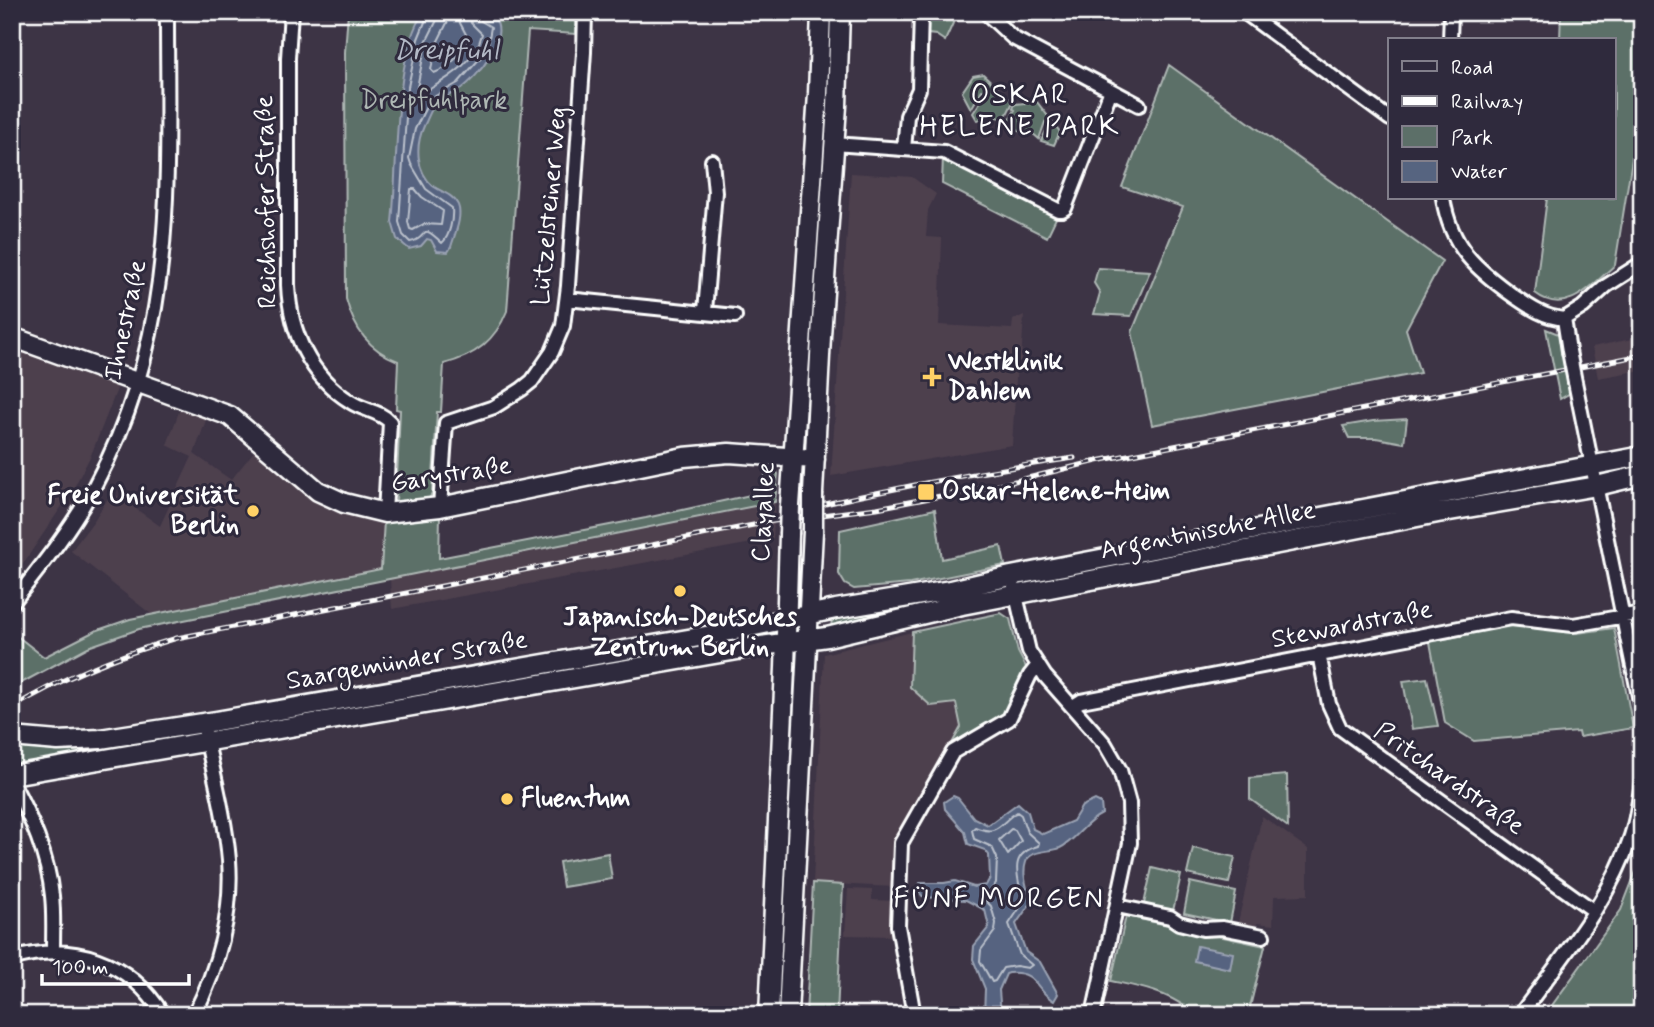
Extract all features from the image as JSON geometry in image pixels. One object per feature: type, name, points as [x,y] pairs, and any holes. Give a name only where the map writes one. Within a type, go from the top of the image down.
[{"type":"main road","name":"Clayallee","points":[[769,1015],[789,534],[821,12]]},
{"type":"main road","name":"Clayallee","points":[[788,1015],[840,12]]},
{"type":"main road","name":"Garystraße","points":[[12,337],[229,416],[318,491],[344,503],[385,513],[440,507],[684,457],[729,453],[815,459]]},
{"type":"main road","name":"Argentinische Allee","points":[[809,615],[1642,456]]},
{"type":"main road","name":"Argentinische Allee","points":[[785,643],[1016,594],[1438,513],[1597,486],[1642,475]]},
{"type":"main road","name":"Saargemünder Straße","points":[[12,775],[205,732],[809,615]]},
{"type":"main road","name":"Saargemünder Straße","points":[[12,737],[58,741],[205,732],[785,643]]},
{"type":"street","name":"Ihnestraße","points":[[12,603],[74,521],[95,484],[119,434],[137,384],[154,323],[163,264],[166,218],[167,12]]},
{"type":"street","name":"Reichshofer Straße","points":[[291,12],[288,58],[288,285],[291,316],[302,347],[323,378],[351,402],[381,415],[390,422],[385,513]]},
{"type":"street","name":"Lützelsteiner Weg","points":[[440,507],[446,423],[494,407],[532,381],[552,352],[563,326],[567,299],[585,12]]},
{"type":"street","points":[[904,149],[907,116],[919,89],[921,12]]},
{"type":"street","points":[[985,12],[1013,38],[1139,105]]},
{"type":"street","points":[[1450,38],[1451,12]]},
{"type":"street","points":[[1251,15],[1388,117]]},
{"type":"street","points":[[834,144],[944,152],[1062,210],[1111,90]]},
{"type":"street","points":[[705,312],[715,192],[712,161]]},
{"type":"street","points":[[1443,200],[1457,242],[1470,260],[1484,274],[1540,314],[1564,319],[1583,307],[1605,286],[1642,263]]},
{"type":"street","points":[[567,299],[735,316]]},
{"type":"street","points":[[1564,319],[1642,711]]},
{"type":"street","points":[[1011,576],[1029,651],[1045,676],[1105,744],[1113,757],[1129,803],[1130,843],[1093,1015]]},
{"type":"street","name":"Stewardstraße","points":[[1073,706],[1081,701],[1511,618],[1573,625],[1642,613]]},
{"type":"street","name":"Pritchardstraße","points":[[1319,654],[1331,711],[1336,723],[1348,735],[1594,911]]},
{"type":"street","points":[[914,1015],[898,926],[901,843],[953,752],[1009,719],[1030,675],[1038,665]]},
{"type":"street","points":[[194,1015],[206,992],[217,959],[228,900],[229,860],[205,732]]},
{"type":"street","points":[[12,782],[33,824],[46,863],[52,897],[53,951]]},
{"type":"street","points":[[1520,1015],[1594,911],[1637,836],[1642,782]]},
{"type":"street","points":[[1117,906],[1170,917],[1179,923],[1203,929],[1222,928],[1263,936]]},
{"type":"street","points":[[12,959],[53,951],[81,955],[112,966],[140,987],[163,1015]]},
{"type":"shaded area","points":[[851,173],[912,177],[936,194],[928,210],[926,237],[942,238],[939,325],[1012,329],[1013,320],[1024,315],[1021,361],[1017,362],[1012,445],[831,476]]},
{"type":"shaded area","points":[[1642,337],[1642,370],[1598,378],[1592,347]]},
{"type":"shaded area","name":"Freie Universität Berlin","points":[[12,346],[116,385],[117,389],[91,455],[72,491],[12,580]]},
{"type":"shaded area","name":"Freie Universität Berlin","points":[[180,409],[207,417],[194,454],[231,480],[256,449],[318,501],[347,514],[384,521],[381,569],[151,614],[71,551],[112,492],[160,526],[192,457],[167,445]]},
{"type":"shaded area","points":[[775,502],[773,539],[392,609],[390,579]]},
{"type":"shaded area","points":[[912,632],[910,687],[956,703],[961,727],[897,842],[895,887],[813,883],[824,654]]},
{"type":"shaded area","points":[[1262,816],[1308,849],[1308,895],[1274,896],[1273,925],[1258,923],[1249,930],[1237,927]]},
{"type":"shaded area","points":[[848,889],[872,890],[872,900],[895,901],[895,936],[845,935]]},
{"type":"green space","name":"Dreipfuhlpark","points":[[348,12],[576,12],[576,34],[528,31],[507,311],[496,331],[483,346],[465,357],[444,364],[441,412],[437,412],[432,494],[428,500],[396,501],[400,410],[396,409],[398,361],[379,351],[364,337],[353,320],[346,299],[345,52]]},
{"type":"green space","points":[[928,12],[962,12],[953,23],[945,41],[936,35],[928,34]]},
{"type":"green space","points":[[1561,12],[1642,12],[1642,97],[1615,265],[1578,296],[1557,302],[1546,300],[1535,293],[1547,200],[1616,200],[1616,38],[1560,38]]},
{"type":"green space","points":[[1169,65],[1442,261],[1406,329],[1420,373],[1152,425],[1132,332],[1183,207],[1122,187]]},
{"type":"green space","points":[[983,74],[1013,102],[1005,118],[1009,121],[1015,104],[1037,102],[1060,132],[1054,145],[1041,141],[1049,125],[1045,122],[1039,139],[1031,132],[1022,133],[998,117],[977,120],[973,113],[987,92],[982,90],[971,109],[962,92],[973,76]]},
{"type":"green space","points":[[821,152],[826,152],[807,446],[801,446]]},
{"type":"green space","points":[[943,156],[1057,216],[1047,237],[942,184]]},
{"type":"green space","points":[[1098,268],[1150,271],[1131,316],[1094,314],[1100,293],[1094,283]]},
{"type":"green space","points":[[1546,329],[1561,335],[1572,392],[1560,399]]},
{"type":"green space","points":[[1407,419],[1404,443],[1376,438],[1349,438],[1343,426],[1373,421]]},
{"type":"green space","points":[[766,464],[773,466],[778,474],[775,502],[139,629],[88,647],[12,688],[12,632],[44,657],[95,631],[130,619],[381,569],[384,521],[408,521],[440,515],[439,558],[764,492]]},
{"type":"green space","points":[[1579,474],[1586,476],[1587,480],[1023,584],[1023,582]]},
{"type":"green space","points":[[935,509],[942,559],[1001,546],[1005,565],[910,584],[854,589],[845,584],[839,574],[840,530]]},
{"type":"green space","points":[[1001,587],[1000,591],[831,630],[832,615]]},
{"type":"green space","points":[[1001,613],[1010,619],[1018,652],[1027,669],[1007,713],[950,747],[961,727],[956,703],[931,706],[910,687],[912,632]]},
{"type":"green space","points":[[1511,625],[1577,633],[1614,628],[1633,728],[1579,737],[1578,732],[1474,741],[1445,723],[1430,642]]},
{"type":"green space","points":[[1427,678],[1438,726],[1412,729],[1403,681]]},
{"type":"green space","points":[[172,733],[174,741],[21,768],[12,753],[12,743]]},
{"type":"green space","points":[[1287,775],[1288,827],[1250,799],[1250,778]]},
{"type":"green space","points":[[1193,848],[1235,857],[1229,883],[1187,874]]},
{"type":"green space","points":[[608,853],[612,879],[563,887],[559,862]]},
{"type":"green space","points":[[1642,856],[1642,1015],[1545,1015],[1621,910]]},
{"type":"green space","points":[[1152,868],[1181,875],[1173,911],[1144,904]]},
{"type":"green space","points":[[1190,882],[1236,892],[1230,923],[1184,913]]},
{"type":"green space","points":[[813,883],[843,885],[837,1015],[806,1015]]},
{"type":"green space","points":[[1126,916],[1265,946],[1248,1015],[1185,1015],[1187,1008],[1169,997],[1111,981]]},
{"type":"water","name":"Dreipfuhl","points":[[424,12],[485,12],[486,17],[494,17],[498,26],[498,35],[490,56],[476,76],[435,105],[419,142],[420,166],[427,180],[454,199],[458,205],[458,226],[448,252],[437,251],[431,240],[427,239],[421,246],[409,249],[397,239],[392,222],[402,82],[414,30]]},
{"type":"water","points":[[953,796],[958,798],[974,818],[988,825],[1018,803],[1028,812],[1033,829],[1043,834],[1073,821],[1082,806],[1095,800],[1101,803],[1102,814],[1070,841],[1060,848],[1031,855],[1026,862],[1025,878],[1030,904],[1016,924],[1026,952],[1040,962],[1058,994],[1054,1001],[1031,978],[1019,973],[1009,973],[999,990],[1001,1015],[984,1015],[985,989],[973,959],[974,946],[989,927],[985,910],[966,900],[923,897],[918,890],[920,883],[955,881],[974,887],[986,885],[990,878],[989,855],[985,850],[968,844],[965,832],[945,809],[944,802]]},
{"type":"water","points":[[1197,946],[1233,953],[1230,969],[1194,961]]},
{"type":"railway","points":[[12,708],[92,667],[177,638],[774,521],[877,508],[999,485],[1097,461],[1642,355]]},
{"type":"railway","points":[[803,509],[938,480],[1074,458]]},
{"type":"place","name":"Westklinik Dahlem","points":[[932,377]]},
{"type":"place","name":"Oskar-Helene-Heim","points":[[926,492]]},
{"type":"place","name":"Freie Universität Berlin","points":[[253,511]]},
{"type":"place","name":"Japanisch-Deutsches Zentrum Berlin","points":[[680,591]]},
{"type":"place","name":"Fluentum","points":[[507,799]]},
{"type":"district","name":"OSKAR HELENE PARK","points":[[1020,111]]},
{"type":"district","name":"FÜNF MORGEN","points":[[999,899]]}]
